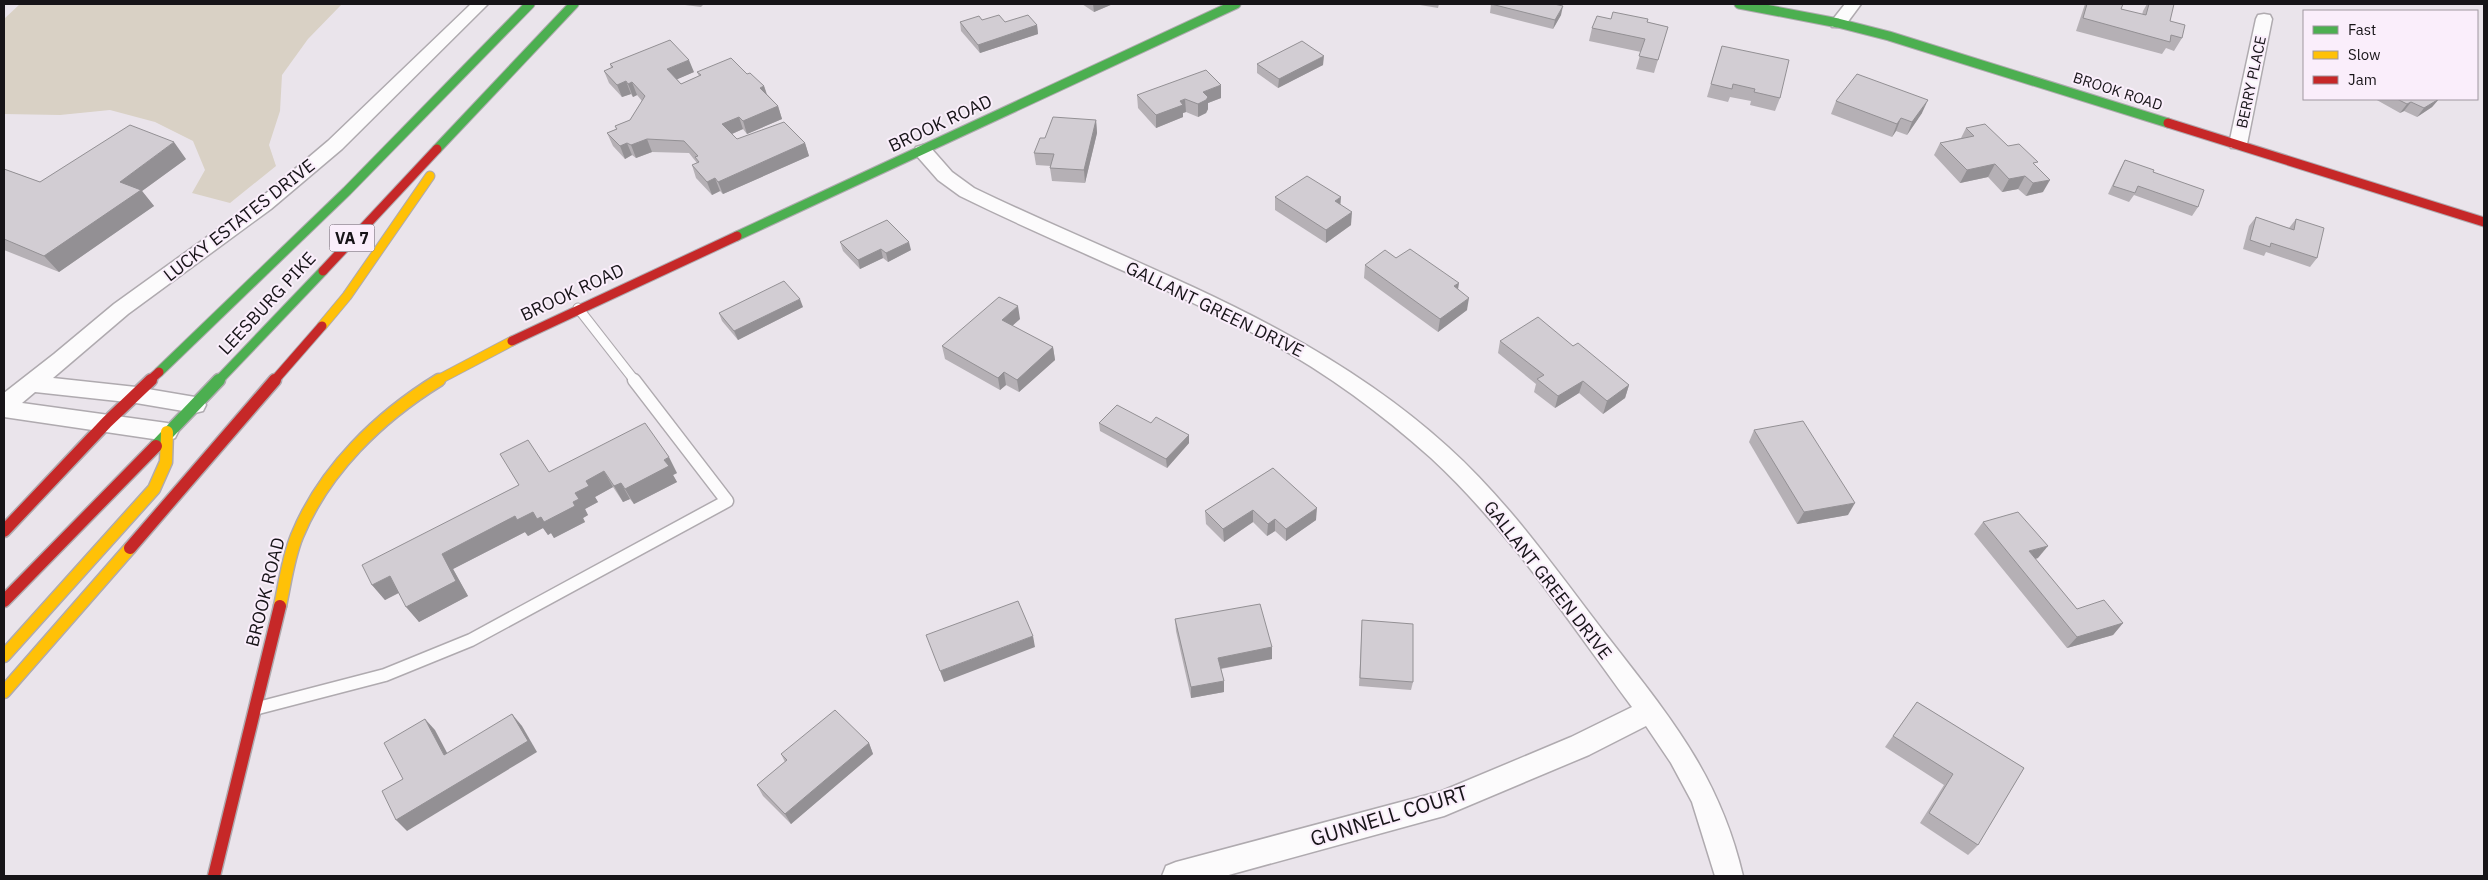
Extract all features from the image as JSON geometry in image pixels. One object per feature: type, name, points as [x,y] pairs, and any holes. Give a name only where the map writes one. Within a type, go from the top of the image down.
[{"type":"main road","name":"LEESBURG PIKE","points":[[4,531],[107,422],[347,191],[530,4]]},
{"type":"main road","name":"LEESBURG PIKE","points":[[4,601],[195,405],[574,4]]},
{"type":"main road","name":"BROOK ROAD","points":[[214,876],[297,536],[315,502],[346,456],[378,424],[409,398],[447,373],[578,308],[923,151],[1236,4]]},
{"type":"main road","name":"BROOK ROAD","points":[[1739,4],[1838,23],[1889,36],[2059,87],[2484,222]]},
{"type":"main road","points":[[4,692],[242,420],[347,296],[411,202],[490,94]]},
{"type":"main road","points":[[4,656],[154,489],[166,468],[169,453],[167,432]]},
{"type":"street","name":"LUCKY ESTATES DRIVE","points":[[4,407],[122,309],[264,206],[335,145],[480,4]]},
{"type":"street","points":[[1838,23],[1853,4]]},
{"type":"street","name":"BERRY PLACE","points":[[2238,144],[2264,19]]},
{"type":"street","name":"GALLANT GREEN DRIVE","points":[[923,151],[945,176],[967,192],[1265,330],[1317,360],[1369,395],[1413,430],[1458,471],[1504,519],[1682,755],[1704,797],[1721,842],[1729,876]]},
{"type":"street","points":[[31,384],[136,395],[195,405]]},
{"type":"street","name":"LUCKY ESTATES DRIVE","points":[[4,407],[167,432]]},
{"type":"street","name":"GUNNELL COURT","points":[[1176,876],[1444,804],[1580,746],[1649,710]]},
{"type":"lane","points":[[255,710],[385,675],[471,640],[727,501],[578,308]]},
{"type":"shaded area","points":[[20,4],[342,4],[308,39],[282,75],[280,111],[269,145],[276,166],[230,203],[192,193],[205,170],[193,141],[155,122],[110,110],[60,115],[4,114],[4,19]]},
{"type":"building","points":[[1491,4],[1554,4],[1563,6],[1555,20]]},
{"type":"building","points":[[2087,4],[2123,4],[2121,9],[2146,15],[2149,4],[2174,4],[2170,21],[2185,25],[2182,38],[2171,35],[2170,42],[2083,18]]},
{"type":"building","points":[[1613,12],[1648,19],[1647,22],[1668,27],[1658,60],[1639,56],[1645,39],[1592,28],[1597,16],[1611,19]]},
{"type":"building","points":[[999,15],[1005,22],[1028,15],[1037,25],[978,45],[960,22],[979,16],[982,20]]},
{"type":"building","points":[[670,40],[689,60],[667,69],[681,84],[701,75],[697,72],[731,58],[747,74],[750,73],[764,86],[760,88],[778,106],[743,121],[739,117],[722,124],[737,139],[784,122],[805,143],[718,182],[715,178],[707,182],[692,165],[699,162],[695,157],[698,156],[684,141],[647,139],[631,145],[627,143],[620,146],[607,133],[617,129],[615,126],[630,120],[645,96],[632,82],[628,84],[626,81],[617,85],[604,71],[613,67],[610,64]]},
{"type":"building","points":[[1302,41],[1324,56],[1279,79],[1257,64]]},
{"type":"building","points":[[1722,46],[1789,60],[1780,98],[1754,92],[1755,89],[1733,84],[1732,89],[1711,84]]},
{"type":"building","points":[[1206,70],[1221,85],[1203,92],[1208,97],[1198,104],[1185,99],[1180,101],[1183,105],[1156,115],[1137,95]]},
{"type":"building","points":[[1857,74],[1928,100],[1912,122],[1901,118],[1897,124],[1836,101]]},
{"type":"building","points":[[2399,100],[2437,100],[2424,108],[2411,102],[2407,104]]},
{"type":"building","points":[[1053,117],[1096,120],[1084,170],[1050,168],[1054,154],[1034,153],[1040,138],[1045,138]]},
{"type":"building","points":[[1985,124],[2008,146],[2019,144],[2038,162],[2033,163],[2050,180],[2033,183],[2025,176],[2009,179],[1995,164],[1967,170],[1940,143],[1974,136],[1966,128]]},
{"type":"building","points":[[130,125],[174,142],[120,182],[141,190],[44,256],[4,239],[4,169],[40,182]]},
{"type":"building","points":[[2125,160],[2204,190],[2198,207],[2138,186],[2135,193],[2113,186]]},
{"type":"building","points":[[1307,176],[1341,197],[1335,201],[1352,212],[1326,230],[1275,197]]},
{"type":"building","points":[[2256,217],[2294,230],[2296,219],[2324,228],[2317,258],[2271,243],[2270,247],[2250,240]]},
{"type":"building","points":[[887,220],[909,242],[886,253],[881,249],[858,260],[840,242]]},
{"type":"building","points":[[1410,249],[1459,283],[1454,286],[1469,298],[1440,319],[1365,265],[1385,250],[1396,258]]},
{"type":"building","points":[[784,281],[800,299],[734,331],[719,313]]},
{"type":"building","points":[[999,297],[1018,306],[1002,320],[1053,347],[1017,380],[1004,372],[998,378],[942,346]]},
{"type":"building","points":[[1538,317],[1573,346],[1578,343],[1629,385],[1607,401],[1583,381],[1558,396],[1537,379],[1544,375],[1500,341]]},
{"type":"building","points":[[1117,405],[1151,423],[1156,417],[1189,435],[1166,459],[1099,423]]},
{"type":"building","points":[[1803,421],[1855,503],[1804,512],[1754,430]]},
{"type":"building","points":[[645,423],[669,457],[664,460],[669,466],[625,489],[621,483],[614,486],[604,471],[586,481],[589,486],[575,493],[579,499],[573,502],[575,506],[544,522],[541,517],[537,519],[533,512],[517,520],[515,516],[442,554],[456,581],[406,607],[390,576],[372,585],[362,565],[519,485],[500,454],[528,440],[549,472]]},
{"type":"building","points":[[1273,468],[1317,508],[1286,529],[1275,519],[1268,524],[1253,510],[1223,529],[1205,511]]},
{"type":"building","points":[[2018,512],[2048,546],[2029,551],[2077,609],[2104,600],[2123,623],[2077,637],[1983,522]]},
{"type":"building","points":[[1018,601],[1033,636],[940,671],[926,635]]},
{"type":"building","points":[[1260,604],[1272,647],[1218,658],[1224,681],[1191,687],[1175,619]]},
{"type":"building","points":[[1362,620],[1413,624],[1413,682],[1360,678]]},
{"type":"building","points":[[1917,702],[2024,768],[1978,845],[1929,813],[1953,774],[1893,736]]},
{"type":"building","points":[[835,710],[869,743],[785,814],[757,785],[787,760],[781,754]]},
{"type":"building","points":[[512,714],[528,741],[396,820],[382,791],[403,779],[384,743],[425,719],[444,755]]},
{"type":"traffic: fast","points":[[159,372],[347,191],[530,4]]},
{"type":"traffic: fast","points":[[437,149],[574,4]]},
{"type":"traffic: fast","points":[[737,236],[1236,4]]},
{"type":"traffic: fast","points":[[1739,4],[1838,23],[1889,36],[2168,123]]},
{"type":"traffic: fast","points":[[156,446],[323,271]]},
{"type":"traffic: slow","points":[[322,326],[347,296],[430,176]]},
{"type":"traffic: slow","points":[[280,606],[289,562],[297,536],[329,480],[349,453],[372,430],[424,389],[481,356],[512,341]]},
{"type":"traffic: slow","points":[[4,656],[154,489],[166,462],[167,432]]},
{"type":"traffic: slow","points":[[4,692],[130,548]]},
{"type":"traffic: jam","points":[[2168,123],[2484,222]]},
{"type":"traffic: jam","points":[[323,271],[437,149]]},
{"type":"traffic: jam","points":[[512,341],[737,236]]},
{"type":"traffic: jam","points":[[130,548],[322,326]]},
{"type":"traffic: jam","points":[[4,531],[107,422],[159,372]]},
{"type":"traffic: jam","points":[[4,601],[156,446]]},
{"type":"traffic: jam","points":[[214,876],[280,606]]}]
